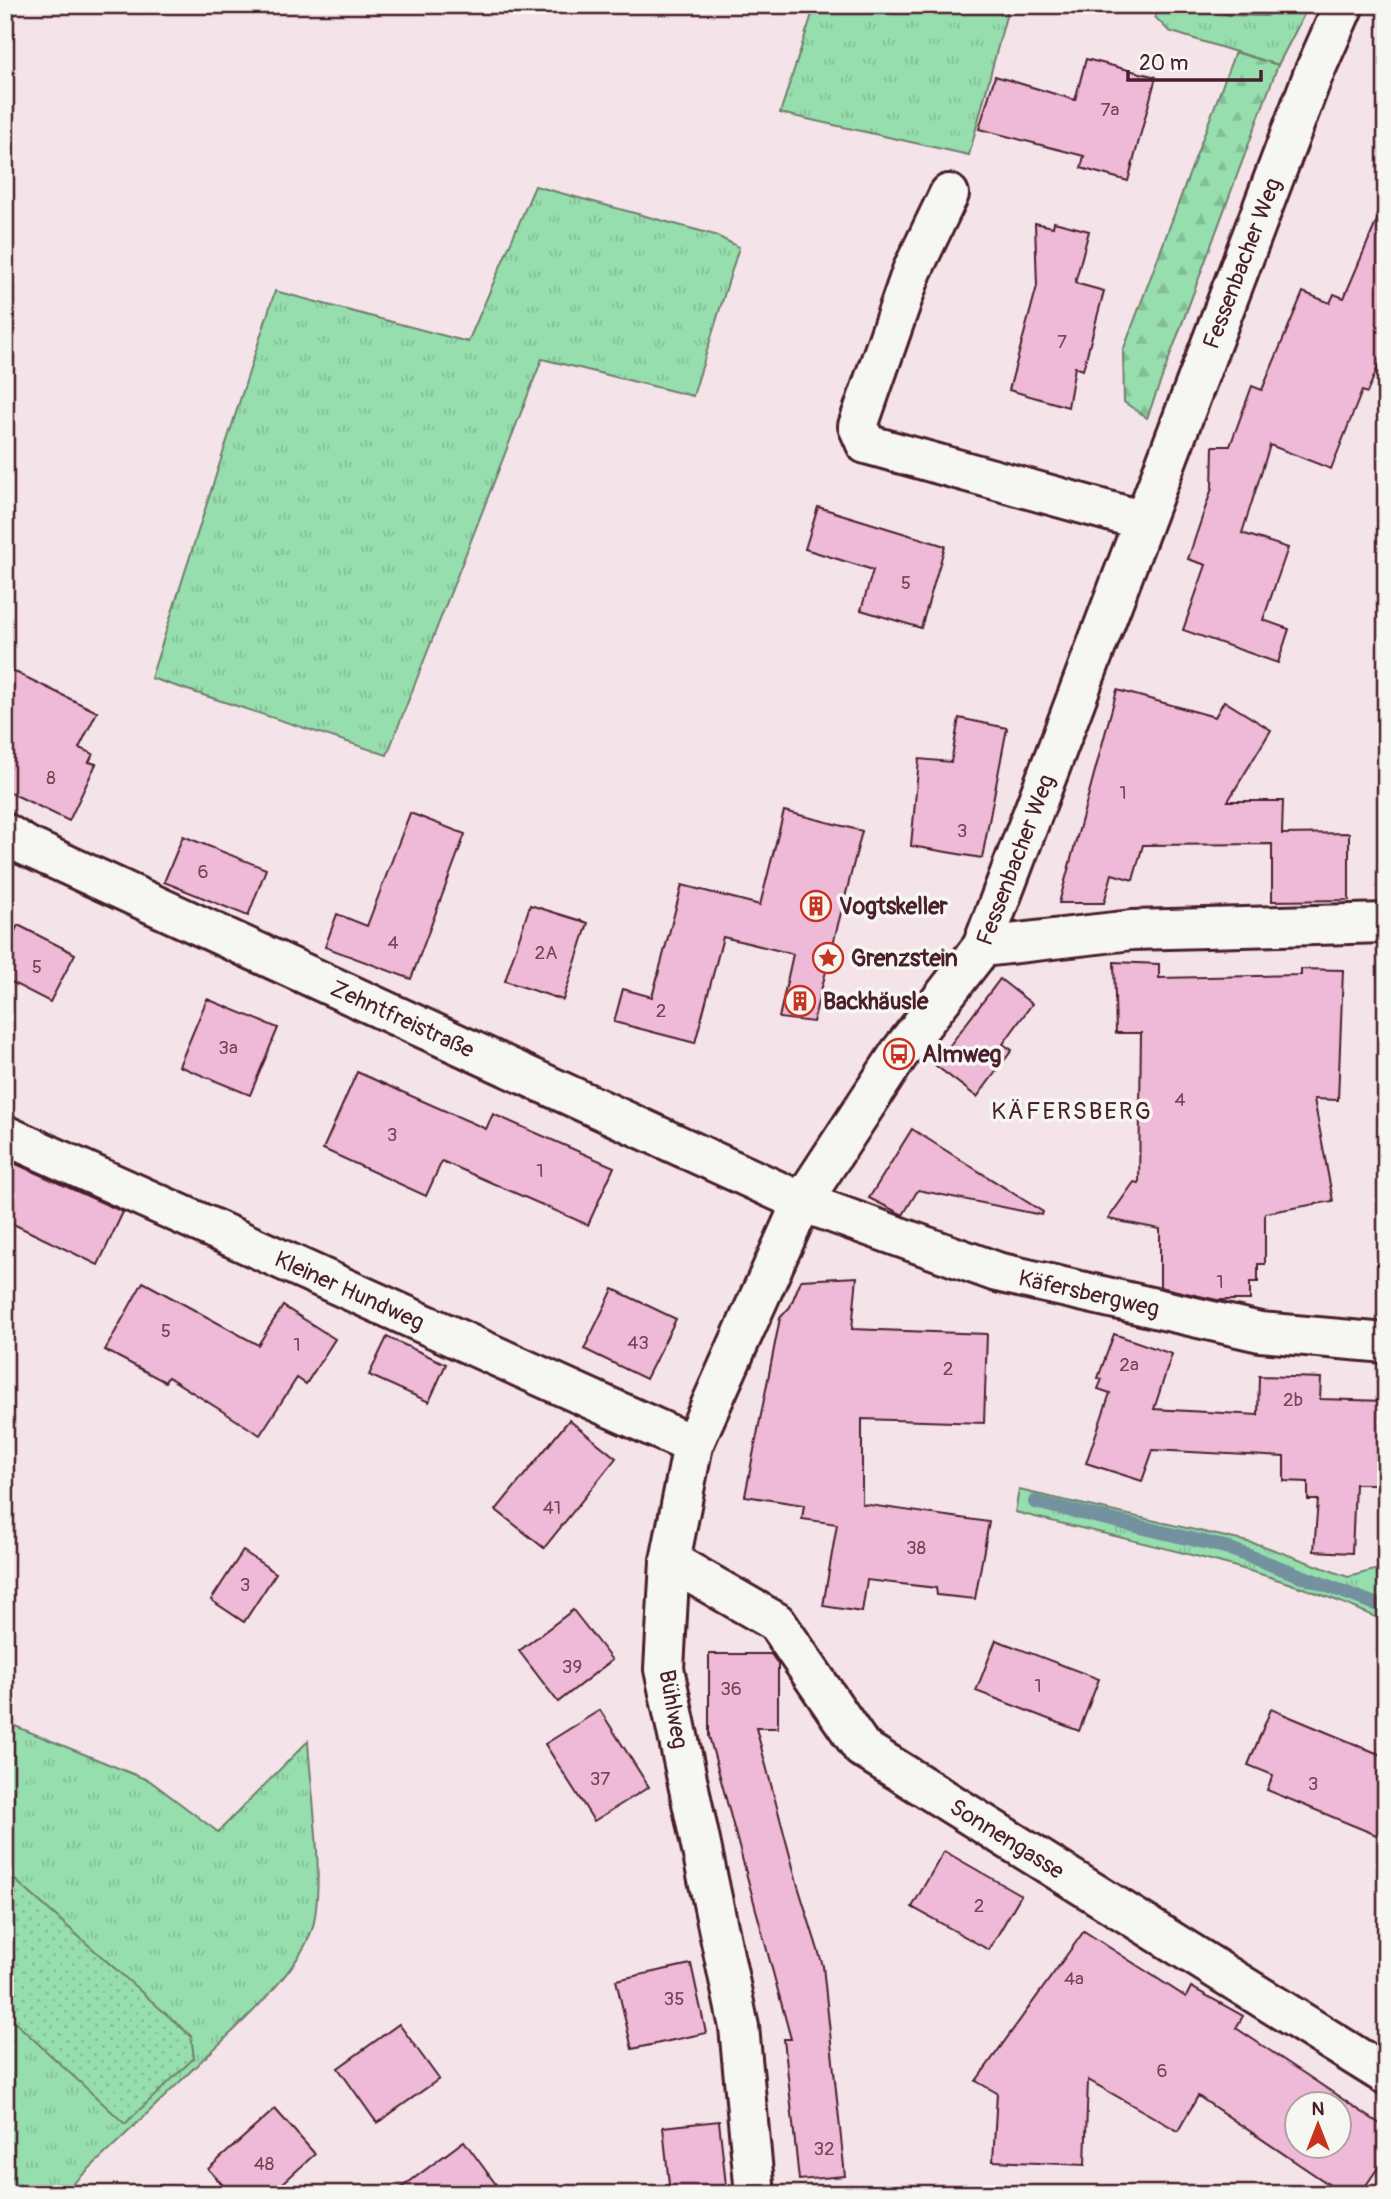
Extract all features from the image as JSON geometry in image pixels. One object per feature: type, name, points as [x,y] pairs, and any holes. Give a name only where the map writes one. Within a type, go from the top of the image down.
[{"type":"street","name":"Fessenbacher Weg","points":[[802,1202],[899,1054],[982,947],[1141,520],[1312,75],[1344,5]]},
{"type":"street","points":[[949,194],[912,271],[858,426],[866,444],[1141,520]]},
{"type":"street","name":"Zehntfreistraße","points":[[5,833],[26,846],[802,1202]]},
{"type":"street","points":[[982,947],[1132,930],[1386,923]]},
{"type":"street","name":"Kleiner Hundweg","points":[[5,1135],[693,1445]]},
{"type":"street","name":"Käfersbergweg","points":[[802,1202],[997,1272],[1260,1332],[1386,1343]]},
{"type":"street","name":"Bühlweg","points":[[755,2194],[739,2027],[664,1669],[670,1561],[693,1445],[802,1202]]},
{"type":"street","name":"Sonnengasse","points":[[670,1561],[776,1622],[862,1748],[1386,2076]]},
{"type":"green space","points":[[815,5],[1009,5],[969,155],[780,113]]},
{"type":"green space","points":[[1159,5],[1207,5],[1229,15],[1266,16],[1283,5],[1309,5],[1278,65],[1169,31],[1155,17]]},
{"type":"green space","points":[[1235,52],[1278,65],[1147,418],[1124,402],[1123,351]]},
{"type":"green space","points":[[535,186],[715,235],[739,247],[693,396],[542,359],[387,755],[151,678],[275,291],[468,342]]},
{"type":"green space","points":[[1019,1490],[1261,1545],[1348,1577],[1386,1567],[1386,1622],[1297,1586],[1251,1571],[1015,1512]]},
{"type":"green space","points":[[5,1722],[150,1781],[218,1832],[308,1741],[318,1879],[314,1922],[308,1940],[282,1979],[247,2018],[62,2194],[5,2194]]},
{"type":"green space","points":[[5,1871],[191,2036],[194,2058],[125,2124],[5,2013]]},
{"type":"building","points":[[1086,59],[1156,77],[1128,181],[1081,168],[1084,156],[979,129],[995,76],[1075,100]]},
{"type":"building","points":[[1386,199],[1386,348],[1367,393],[1362,391],[1331,469],[1270,445],[1242,533],[1288,548],[1263,620],[1289,629],[1278,663],[1183,630],[1206,565],[1188,559],[1212,488],[1213,446],[1230,446],[1252,386],[1262,390],[1303,292],[1330,303],[1334,294],[1344,298]]},
{"type":"building","points":[[1054,222],[1089,231],[1075,283],[1104,291],[1083,370],[1075,367],[1068,407],[1009,390],[1037,286],[1035,223],[1053,227]]},
{"type":"building","points":[[818,507],[945,546],[921,628],[861,610],[873,570],[805,549]]},
{"type":"building","points":[[5,667],[97,712],[79,748],[93,754],[89,762],[96,764],[69,821],[5,790]]},
{"type":"building","points":[[1117,690],[1215,717],[1224,701],[1271,730],[1228,801],[1283,801],[1282,834],[1349,833],[1349,900],[1272,901],[1272,844],[1143,845],[1133,880],[1112,874],[1104,903],[1059,903]]},
{"type":"building","points":[[959,718],[1007,728],[982,858],[911,846],[919,759],[951,762]]},
{"type":"building","points":[[784,811],[862,831],[813,1022],[779,1018],[793,954],[723,937],[695,1043],[614,1022],[623,989],[652,997],[682,885],[760,905]]},
{"type":"building","points":[[410,813],[465,834],[411,979],[325,947],[337,914],[367,926]]},
{"type":"building","points":[[183,836],[266,869],[248,916],[164,882]]},
{"type":"building","points":[[530,905],[588,923],[563,1000],[505,981]]},
{"type":"building","points":[[18,925],[75,954],[50,1002],[5,979],[5,950]]},
{"type":"building","points":[[1114,962],[1159,964],[1159,978],[1301,975],[1301,969],[1343,970],[1338,1100],[1314,1099],[1333,1201],[1265,1213],[1265,1264],[1258,1264],[1258,1282],[1250,1282],[1250,1300],[1217,1300],[1160,1287],[1160,1229],[1108,1219],[1134,1182],[1139,1183],[1141,1033],[1116,1033]]},
{"type":"building","points":[[1000,979],[1032,1004],[1003,1044],[1012,1050],[977,1097],[935,1065]]},
{"type":"building","points":[[207,999],[278,1028],[250,1095],[179,1066]]},
{"type":"building","points":[[357,1072],[486,1129],[493,1114],[614,1167],[588,1225],[442,1161],[426,1196],[323,1149]]},
{"type":"building","points":[[912,1129],[1043,1212],[1042,1215],[918,1190],[903,1215],[869,1198]]},
{"type":"building","points":[[5,1159],[123,1212],[98,1265],[5,1220]]},
{"type":"building","points":[[857,1277],[852,1329],[987,1334],[984,1423],[862,1419],[862,1504],[989,1522],[975,1599],[937,1595],[936,1588],[867,1580],[862,1612],[823,1606],[837,1524],[802,1519],[804,1505],[745,1496],[780,1318],[790,1307],[801,1280]]},
{"type":"building","points":[[143,1282],[258,1345],[283,1306],[335,1339],[306,1384],[297,1378],[260,1435],[168,1377],[165,1382],[105,1350]]},
{"type":"building","points":[[613,1289],[676,1319],[646,1379],[584,1349]]},
{"type":"building","points":[[1114,1334],[1172,1354],[1154,1409],[1258,1415],[1259,1376],[1321,1378],[1320,1399],[1386,1401],[1386,1484],[1355,1484],[1352,1553],[1314,1551],[1318,1500],[1308,1500],[1308,1482],[1284,1481],[1284,1457],[1153,1450],[1142,1481],[1086,1463],[1110,1393],[1098,1389],[1102,1379],[1098,1378]]},
{"type":"building","points":[[387,1337],[446,1364],[429,1402],[369,1375]]},
{"type":"building","points":[[569,1420],[616,1458],[544,1548],[496,1510]]},
{"type":"building","points":[[243,1551],[276,1573],[244,1622],[211,1600]]},
{"type":"building","points":[[573,1610],[612,1660],[558,1702],[519,1651]]},
{"type":"building","points":[[996,1640],[1099,1679],[1079,1731],[976,1691]]},
{"type":"building","points":[[709,1654],[771,1654],[778,1664],[778,1728],[756,1728],[798,1886],[823,1966],[845,2176],[799,2180],[784,2039],[791,2039],[709,1736]]},
{"type":"building","points":[[1271,1709],[1386,1757],[1386,1839],[1267,1790],[1273,1775],[1248,1765]]},
{"type":"building","points":[[600,1710],[649,1787],[594,1821],[545,1744]]},
{"type":"building","points":[[944,1851],[1021,1895],[989,1950],[912,1907]]},
{"type":"building","points":[[1084,1931],[1186,1997],[1191,1987],[1243,2016],[1236,2028],[1329,2090],[1282,2090],[1282,2153],[1198,2096],[1178,2131],[1088,2080],[1085,2165],[993,2161],[997,2093],[976,2081]]},
{"type":"building","points":[[691,1964],[706,2033],[632,2049],[616,1980]]},
{"type":"building","points":[[399,2024],[439,2079],[377,2123],[338,2068]]},
{"type":"building","points":[[1352,2105],[1386,2128],[1386,2156],[1360,2194],[1343,2194],[1293,2160],[1352,2160]]},
{"type":"building","points":[[275,2109],[315,2154],[271,2194],[231,2194],[208,2169]]},
{"type":"building","points":[[719,2121],[727,2194],[670,2194],[663,2127]]},
{"type":"building","points":[[464,2141],[503,2194],[393,2194]]},
{"type":"waterway","points":[[1035,1502],[1225,1547],[1386,1608]]},
{"type":"place","name":"Vogtskeller","points":[[816,906]]},
{"type":"place","name":"Grenzstein","points":[[828,958]]},
{"type":"place","name":"Backhäusle","points":[[800,1001]]},
{"type":"place","name":"Almweg","points":[[899,1054]]},
{"type":"district","name":"KÄFERSBERG","points":[[1072,1111]]}]
